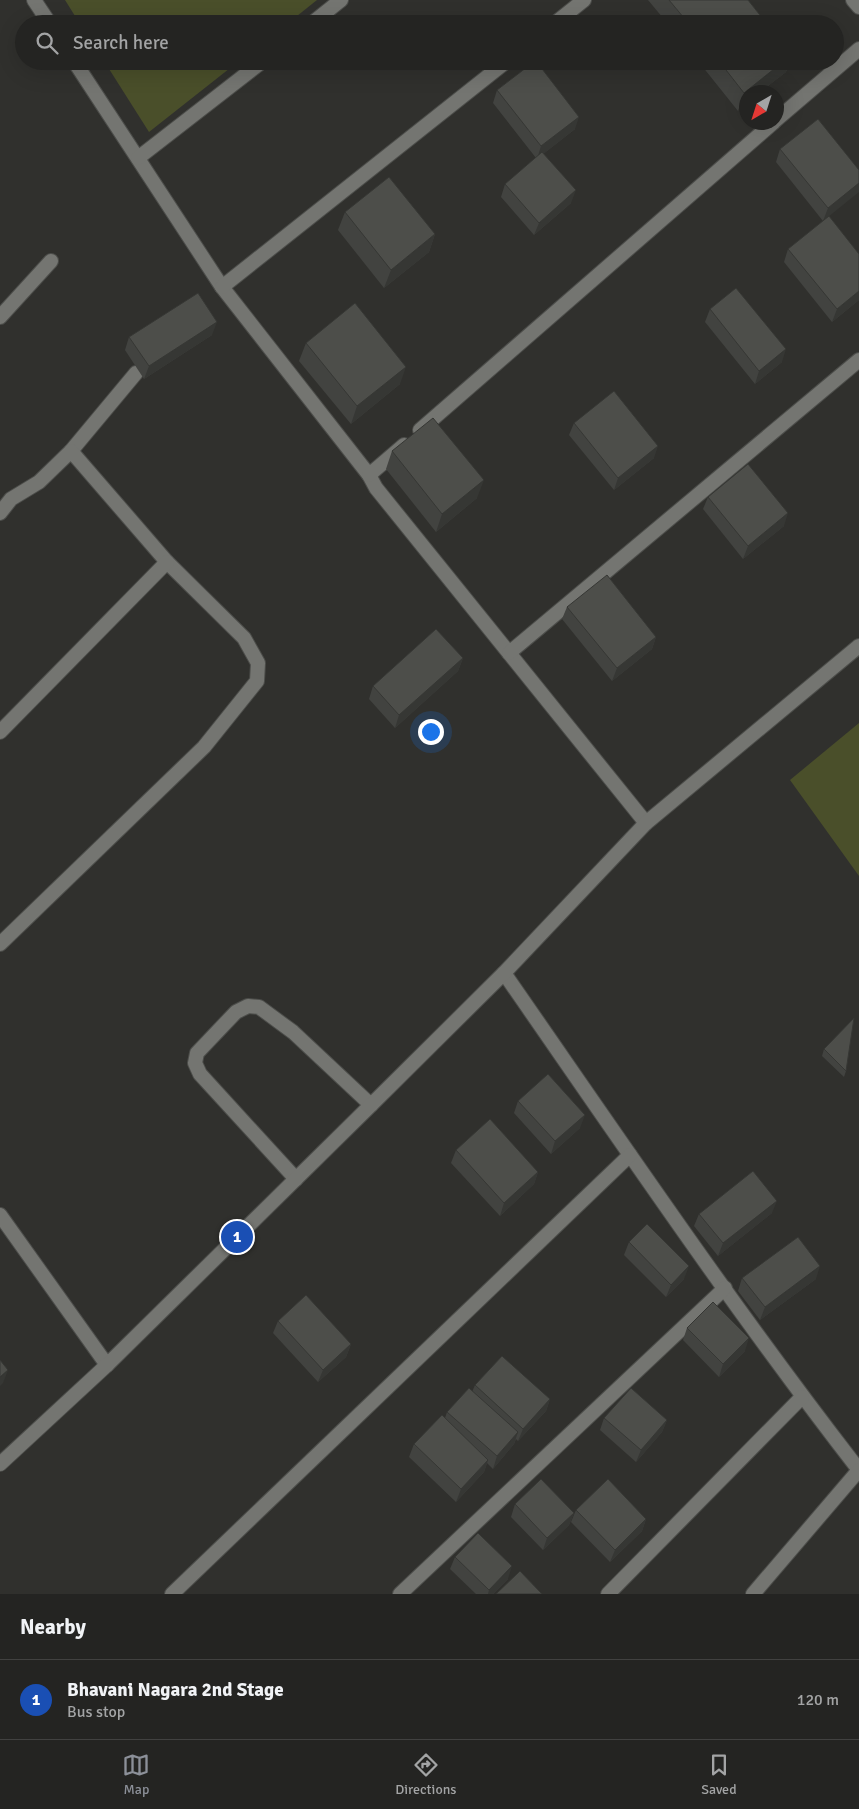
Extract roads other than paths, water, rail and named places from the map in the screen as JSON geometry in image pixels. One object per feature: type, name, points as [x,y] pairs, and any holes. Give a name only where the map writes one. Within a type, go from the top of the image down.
[{"type":"street","points":[[34,0],[44,15]]},
{"type":"street","points":[[322,15],[341,0]]},
{"type":"street","points":[[853,0],[859,7]]},
{"type":"street","points":[[564,15],[579,2]]},
{"type":"street","points":[[844,62],[859,49]]},
{"type":"street","points":[[80,70],[222,287],[369,475],[376,488],[646,823]]},
{"type":"street","points":[[138,158],[251,70]]},
{"type":"street","points":[[222,287],[496,70]]},
{"type":"street","points":[[784,113],[834,70]]},
{"type":"street","points":[[369,475],[765,130]]},
{"type":"street","points":[[0,318],[52,261]]},
{"type":"street","points":[[510,653],[859,360]]},
{"type":"street","points":[[0,513],[11,499],[39,482],[71,450],[136,373]]},
{"type":"street","points":[[0,944],[204,747],[256,682],[258,663],[244,638],[167,562],[71,450]]},
{"type":"street","points":[[0,732],[167,562]]},
{"type":"street","points":[[0,1464],[107,1365],[371,1105],[504,973],[646,823],[859,646]]},
{"type":"street","points":[[504,973],[630,1155],[802,1397],[859,1470],[753,1594]]},
{"type":"street","points":[[296,1179],[200,1074],[195,1063],[197,1053],[236,1012],[248,1006],[253,1006],[259,1007],[272,1015],[317,1053],[371,1105]]},
{"type":"street","points":[[172,1594],[630,1155]]},
{"type":"street","points":[[0,1215],[107,1365]]},
{"type":"street","points":[[400,1594],[725,1288]]},
{"type":"street","points":[[608,1594],[802,1397]]},
{"type":"place","name":"Bhavani Nagara 2nd Stage","points":[[237,1237]]}]
